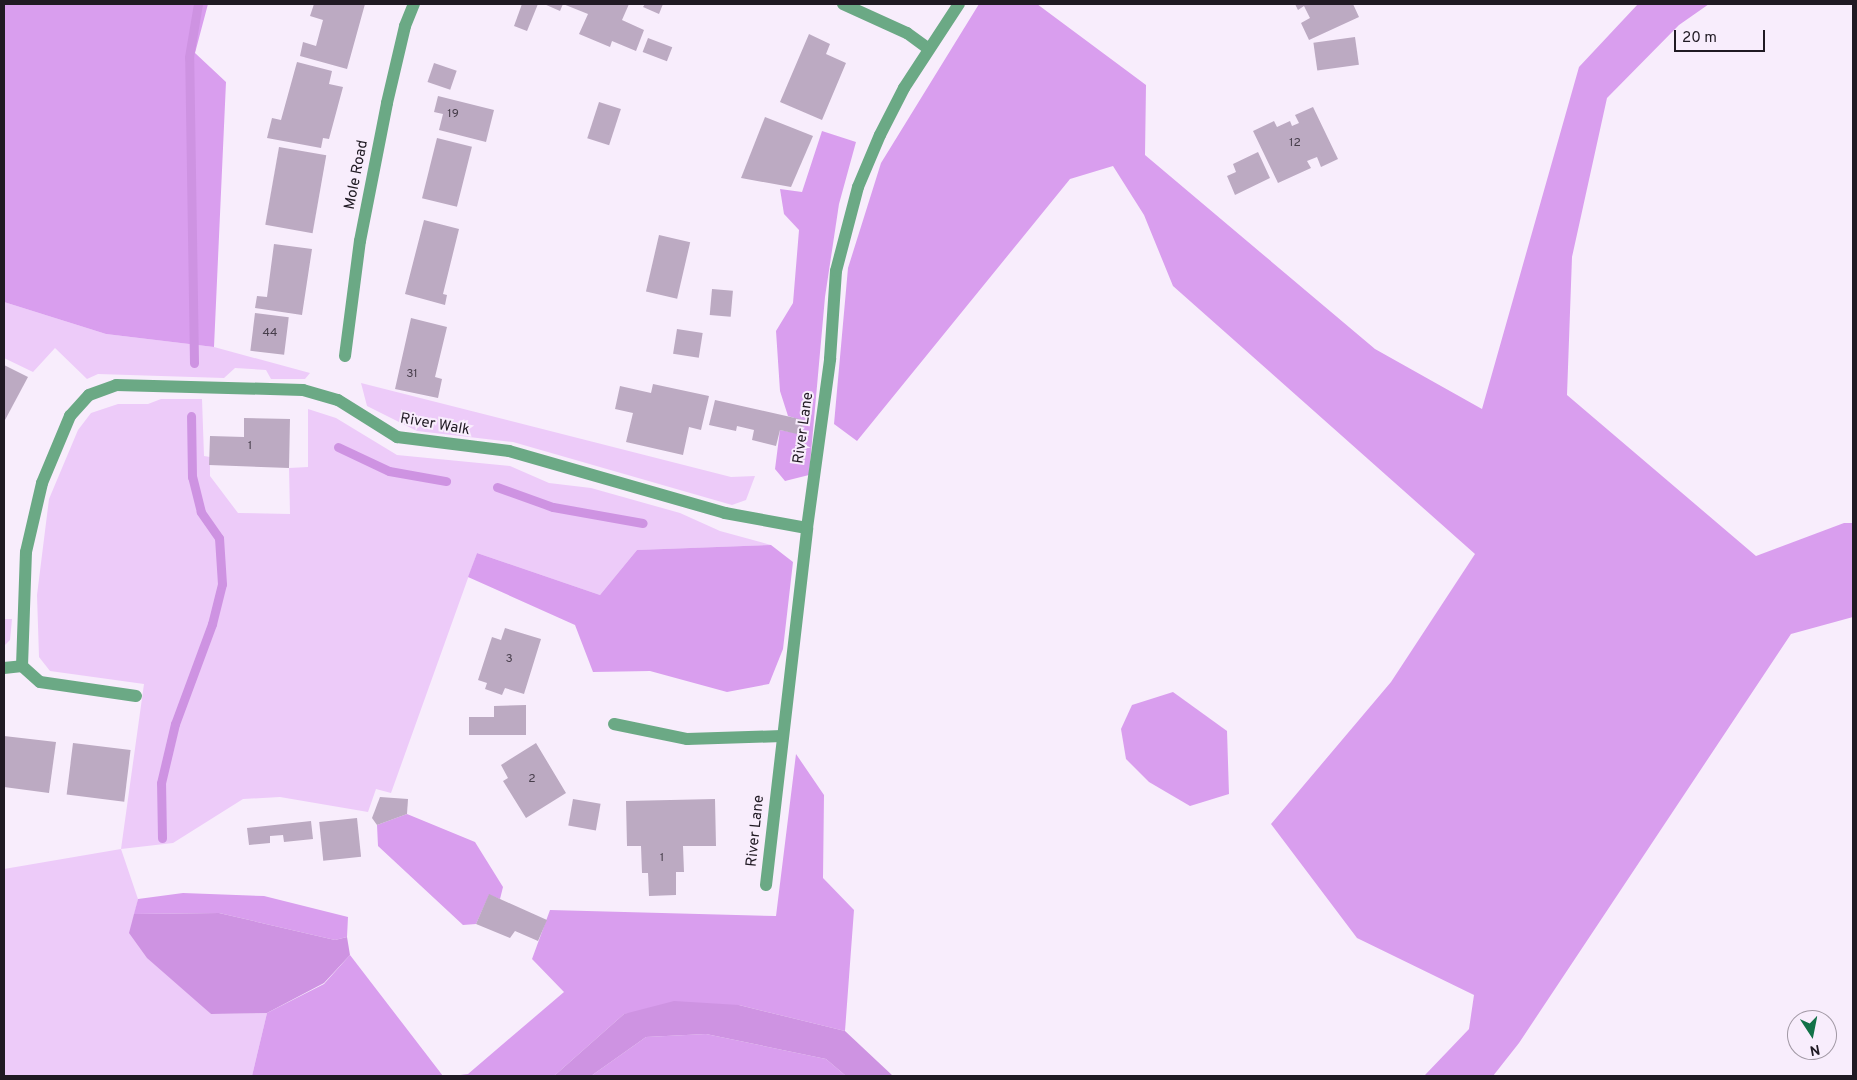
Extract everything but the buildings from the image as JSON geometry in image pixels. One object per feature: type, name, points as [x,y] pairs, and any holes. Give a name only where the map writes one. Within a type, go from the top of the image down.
[{"type":"street","name":"Mole Road","points":[[345,356],[360,241],[405,26],[414,4]]},
{"type":"street","points":[[843,4],[907,33],[928,48]]},
{"type":"street","name":"River Lane","points":[[766,885],[807,528],[830,359],[839,262],[858,187],[876,144],[904,88],[928,48],[960,4]]},
{"type":"street","name":"River Walk","points":[[22,666],[26,552],[42,483],[70,416],[89,396],[116,385],[303,390],[338,400],[397,437],[509,451],[725,513],[807,528]]},
{"type":"street","points":[[4,668],[22,666],[40,682],[136,696]]},
{"type":"street","points":[[614,724],[687,739],[782,736]]},
{"type":"shaded area","points":[[4,4],[208,4],[195,53],[226,82],[214,347],[106,334],[4,302]]},
{"type":"shaded area","points":[[979,4],[1037,4],[1146,85],[1145,155],[1375,349],[1482,409],[1579,67],[1638,4],[1709,4],[1679,25],[1607,98],[1572,257],[1567,395],[1756,556],[1844,523],[1853,523],[1853,617],[1791,634],[1519,1043],[1493,1076],[1425,1075],[1469,1029],[1474,995],[1357,938],[1271,824],[1391,682],[1475,554],[1173,286],[1144,215],[1113,166],[1070,179],[857,441],[834,424],[848,268],[881,163]]},
{"type":"shaded area","points":[[822,131],[856,142],[839,204],[825,297],[809,475],[785,481],[775,469],[780,430],[801,434],[804,421],[788,416],[780,391],[776,331],[793,303],[799,230],[784,214],[780,189],[802,192]]},
{"type":"shaded area","points":[[4,302],[106,334],[214,347],[310,373],[305,379],[271,379],[266,370],[235,368],[224,378],[98,374],[87,379],[55,348],[33,372],[4,358]]},
{"type":"shaded area","points":[[361,383],[731,477],[755,476],[746,500],[732,505],[513,442],[417,431],[367,406]]},
{"type":"shaded area","points":[[161,399],[202,399],[204,456],[210,457],[210,476],[238,513],[290,514],[289,468],[308,467],[308,409],[336,418],[397,455],[510,466],[549,483],[591,488],[680,513],[720,531],[771,545],[637,550],[600,595],[477,553],[391,793],[376,789],[368,812],[280,797],[243,799],[173,843],[121,849],[144,684],[50,671],[39,657],[37,595],[49,499],[78,430],[91,413],[118,404],[148,404]]},
{"type":"shaded area","points":[[771,545],[793,562],[783,649],[769,684],[727,692],[650,671],[593,672],[575,625],[468,577],[477,553],[600,595],[637,550]]},
{"type":"shaded area","points":[[4,619],[12,619],[10,640],[4,646]]},
{"type":"shaded area","points":[[1173,692],[1227,731],[1229,794],[1190,806],[1149,782],[1126,759],[1121,729],[1132,705]]},
{"type":"shaded area","points":[[796,754],[824,795],[823,878],[854,910],[845,1031],[739,1005],[624,1014],[554,1076],[453,1076],[468,1074],[564,992],[532,959],[550,910],[776,916]]},
{"type":"shaded area","points":[[407,814],[475,842],[503,887],[500,899],[489,895],[476,924],[463,925],[378,846],[377,825]]},
{"type":"shaded area","points":[[121,849],[138,899],[130,933],[211,1014],[267,1013],[252,1076],[4,1076],[4,869]]},
{"type":"shaded area","points":[[183,893],[264,896],[348,917],[347,937],[335,940],[219,913],[134,914],[138,899]]},
{"type":"shaded area","points":[[219,913],[335,940],[347,937],[350,955],[324,983],[267,1013],[211,1014],[147,958],[129,933],[134,914]]},
{"type":"shaded area","points":[[350,955],[443,1076],[252,1076],[267,1013],[324,984]]},
{"type":"shaded area","points":[[674,1001],[739,1005],[845,1031],[893,1076],[846,1076],[826,1059],[706,1034],[646,1037],[591,1076],[554,1076],[624,1014]]},
{"type":"shaded area","points":[[706,1034],[826,1059],[846,1076],[591,1076],[646,1037]]},
{"type":"waterway","points":[[194,363],[189,57],[198,4]]},
{"type":"waterway","points":[[162,838],[161,783],[175,724],[212,624],[222,584],[219,538],[201,512],[192,477],[191,416]]},
{"type":"waterway","points":[[338,447],[389,471],[446,481]]},
{"type":"waterway","points":[[497,487],[553,507],[643,523]]}]
